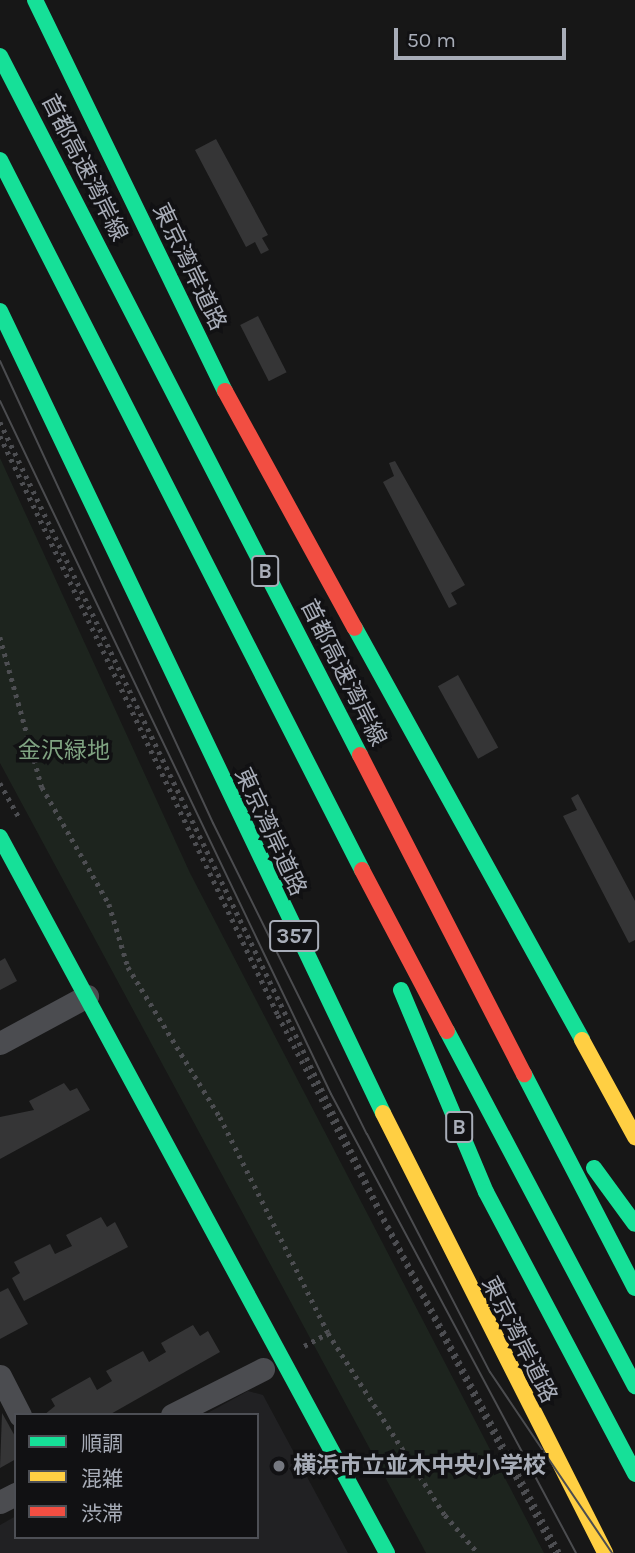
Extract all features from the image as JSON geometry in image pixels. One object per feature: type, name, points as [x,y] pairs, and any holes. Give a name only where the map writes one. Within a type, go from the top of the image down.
[{"type":"main road","name":"東京湾岸道路","points":[[35,0],[217,377],[635,1137]]},
{"type":"main road","name":"首都高速湾岸線","points":[[0,56],[530,1086]]},
{"type":"main road","name":"B","points":[[0,160],[308,768],[486,1192],[635,1474]]},
{"type":"main road","name":"東京湾岸道路","points":[[0,311],[292,933],[605,1553]]},
{"type":"main road","points":[[308,768],[635,1386]]},
{"type":"main road","points":[[0,837],[387,1553]]},
{"type":"main road","name":"B","points":[[530,1086],[635,1224]]},
{"type":"main road","points":[[530,1086],[635,1288]]},
{"type":"street","points":[[0,1042],[87,996]]},
{"type":"street","points":[[176,1413],[263,1369]]},
{"type":"street","points":[[0,1376],[19,1413]]},
{"type":"path","points":[[0,422],[384,1218],[558,1553]]},
{"type":"path","points":[[0,436],[278,1016],[558,1553]]},
{"type":"path","points":[[0,637],[42,787],[109,904],[128,967],[220,1117],[284,1256],[328,1333],[445,1515],[478,1553]]},
{"type":"path","points":[[302,1348],[328,1333]]},
{"type":"shaded area","name":"横浜市立並木中央小学校","points":[[248,1391],[263,1395],[348,1553],[0,1553],[0,1525],[14,1517],[14,1539],[259,1539],[259,1413],[208,1413]]},
{"type":"green space","name":"金沢緑地","points":[[0,458],[190,873],[544,1553],[426,1553],[0,763]]},
{"type":"building","points":[[216,139],[268,235],[262,238],[269,250],[261,254],[255,242],[246,247],[195,150]]},
{"type":"building","points":[[258,316],[287,372],[269,381],[240,325]]},
{"type":"building","points":[[395,461],[465,585],[451,593],[457,604],[449,608],[383,482],[394,476],[389,463]]},
{"type":"building","points":[[458,675],[498,748],[478,759],[438,686]]},
{"type":"building","points":[[578,794],[635,901],[635,940],[629,943],[563,816],[577,810],[571,798]]},
{"type":"building","points":[[5,958],[17,981],[0,990],[0,961]]},
{"type":"building","points":[[64,1083],[70,1091],[77,1088],[90,1110],[0,1159],[0,1117],[34,1110],[29,1101]]},
{"type":"building","points":[[101,1217],[107,1227],[115,1222],[128,1247],[24,1301],[12,1278],[20,1273],[14,1262],[50,1244],[55,1254],[72,1246],[66,1235]]},
{"type":"building","points":[[8,1288],[28,1324],[0,1339],[0,1292]]},
{"type":"building","points":[[193,1325],[200,1336],[208,1331],[220,1352],[113,1413],[46,1413],[55,1406],[51,1399],[90,1377],[97,1390],[112,1381],[106,1371],[143,1351],[149,1362],[166,1352],[161,1343]]},
{"type":"building","points":[[2,1413],[14,1434],[14,1460],[0,1468]]},
{"type":"tram line","points":[[0,361],[213,823],[367,1134],[490,1372],[612,1553]]},
{"type":"tram line","points":[[0,401],[331,1094],[576,1553]]},
{"type":"traffic: fast","points":[[35,0],[225,391]]},
{"type":"traffic: fast","points":[[0,56],[360,755]]},
{"type":"traffic: fast","points":[[0,160],[362,870]]},
{"type":"traffic: fast","points":[[0,311],[383,1113]]},
{"type":"traffic: fast","points":[[355,628],[582,1040]]},
{"type":"traffic: fast","points":[[0,837],[387,1553]]},
{"type":"traffic: fast","points":[[401,990],[486,1192],[635,1474]]},
{"type":"traffic: fast","points":[[447,1031],[635,1386]]},
{"type":"traffic: fast","points":[[524,1074],[635,1288]]},
{"type":"traffic: fast","points":[[594,1168],[635,1224]]},
{"type":"traffic: slow","points":[[582,1040],[635,1137]]},
{"type":"traffic: slow","points":[[383,1113],[605,1553]]},
{"type":"traffic: jam","points":[[225,391],[355,628]]},
{"type":"traffic: jam","points":[[360,755],[524,1074]]},
{"type":"traffic: jam","points":[[362,870],[447,1031]]},
{"type":"place","name":"横浜市立並木中央小学校","points":[[279,1466]]}]
